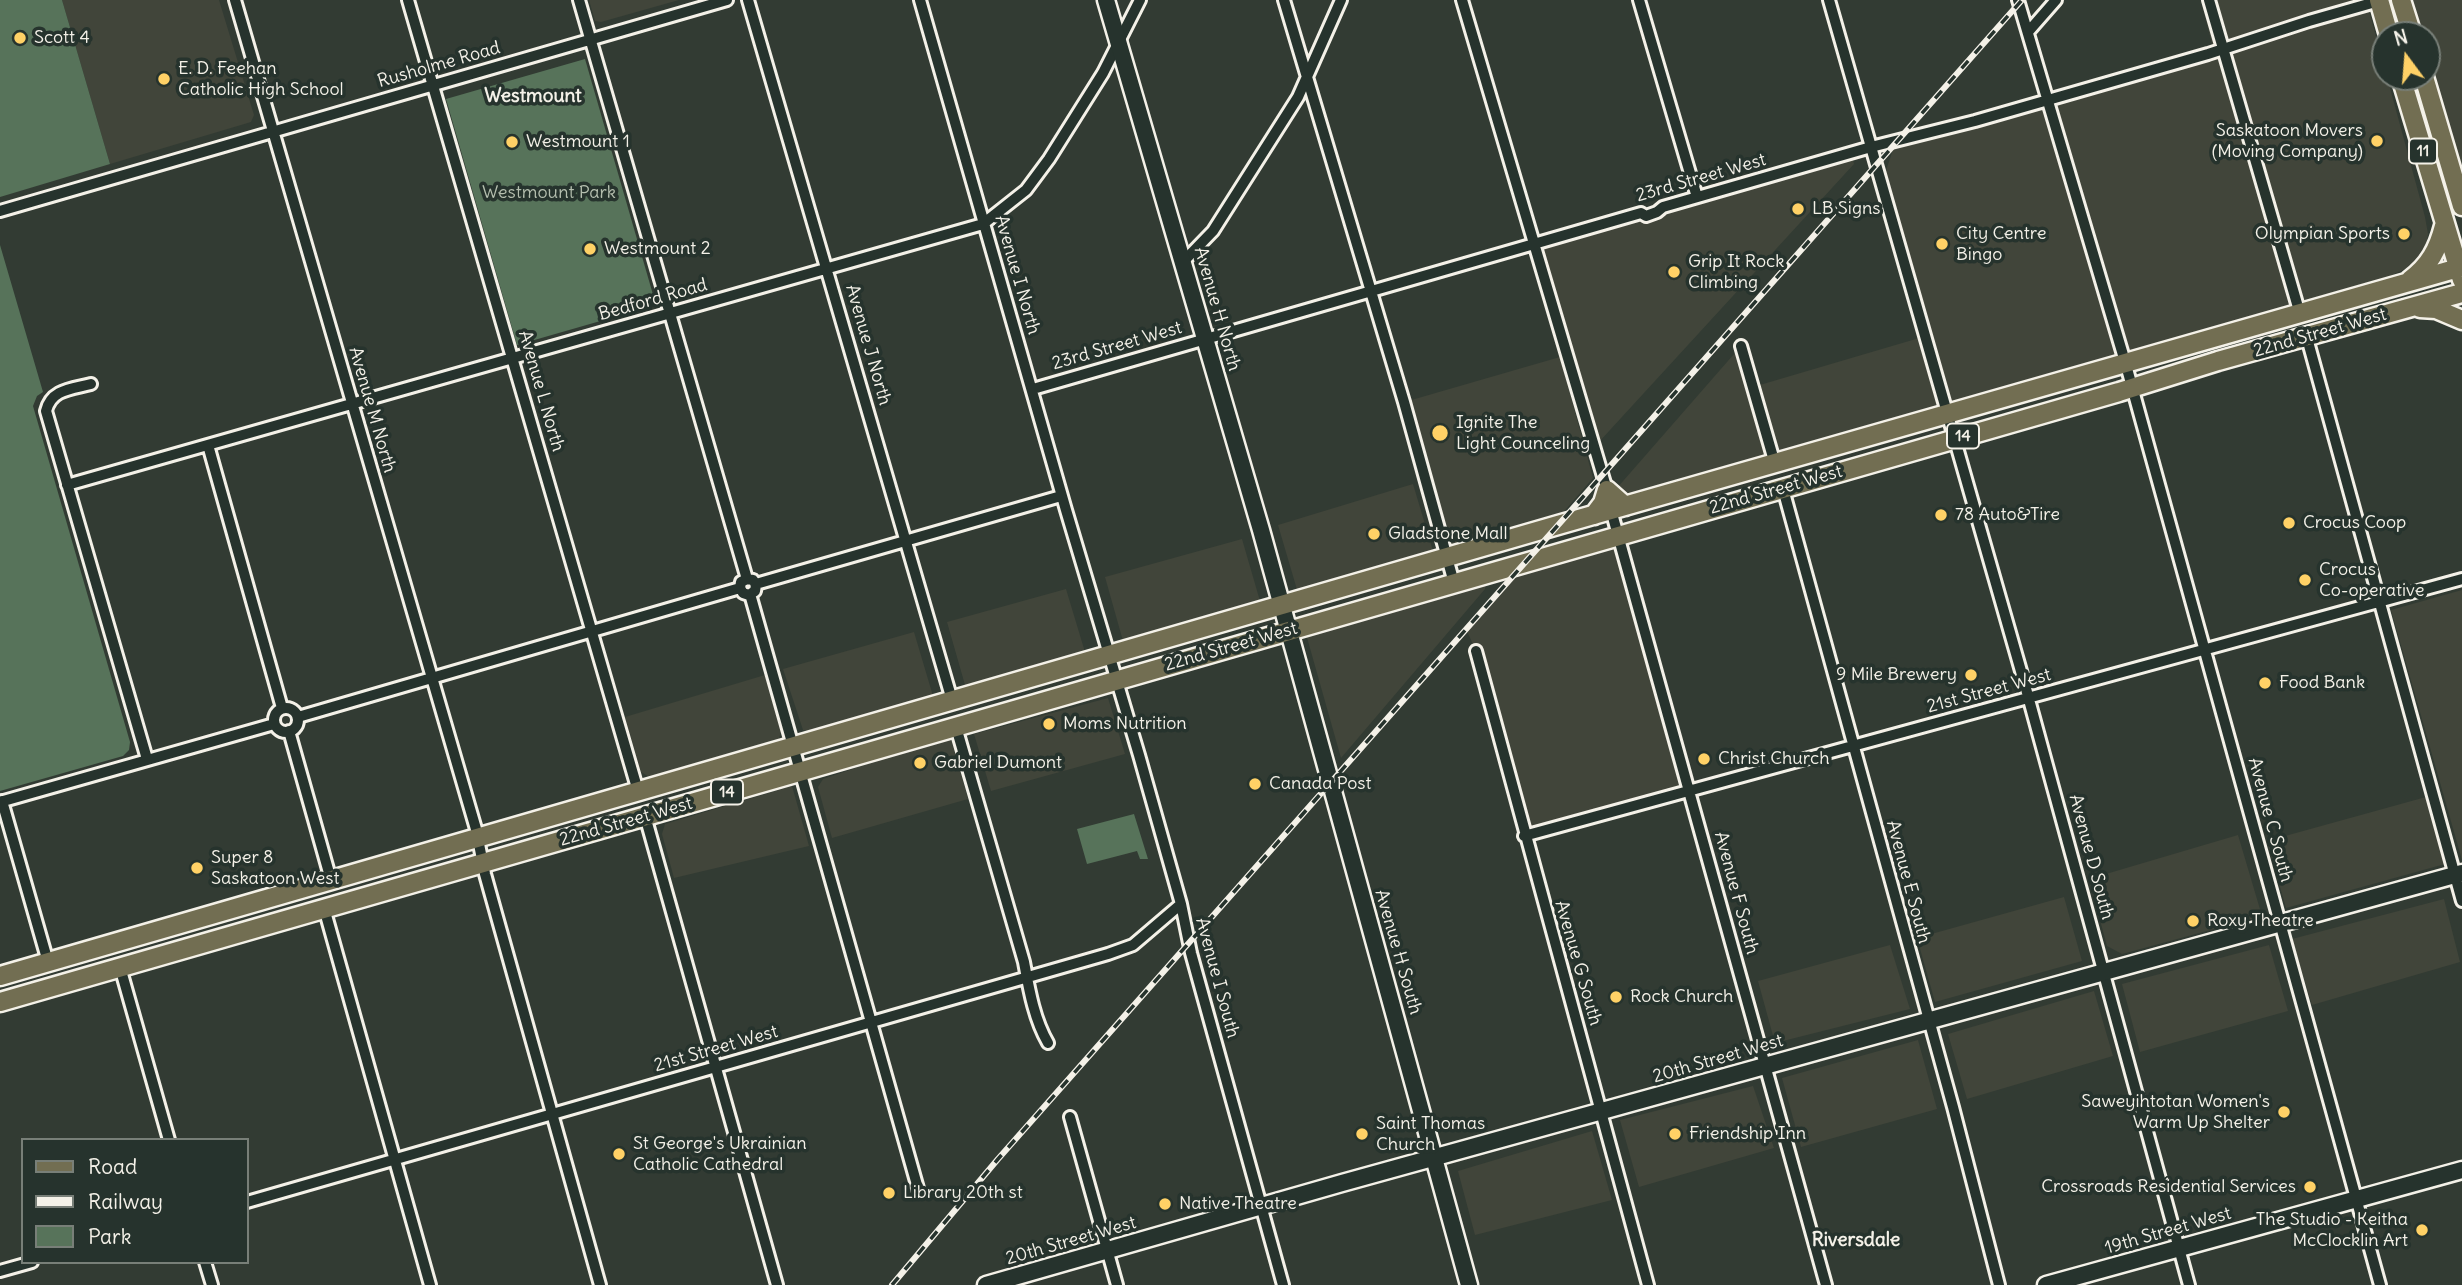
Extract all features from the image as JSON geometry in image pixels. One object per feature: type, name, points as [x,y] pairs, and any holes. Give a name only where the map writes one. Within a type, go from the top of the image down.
[{"type":"main road","points":[[2379,0],[2385,21]]},
{"type":"main road","points":[[2402,0],[2408,21]]},
{"type":"main road","name":"11","points":[[2405,91],[2444,226],[2461,272]]},
{"type":"main road","name":"11","points":[[2428,91],[2462,206]]},
{"type":"main road","points":[[2407,282],[2424,270],[2434,257],[2444,226]]},
{"type":"main road","name":"22nd Street West","points":[[0,976],[331,880],[477,833],[793,747],[2407,282],[2461,272]]},
{"type":"main road","name":"22nd Street West","points":[[0,1002],[1619,537],[2218,361],[2462,293]]},
{"type":"main road","points":[[2413,307],[2436,309],[2462,320]]},
{"type":"main road","points":[[1607,491],[1603,503],[1610,510]]},
{"type":"main road","points":[[1607,491],[1610,510]]},
{"type":"street","name":"Avenue M North","points":[[235,0],[477,833],[482,863],[600,1285]]},
{"type":"street","name":"Avenue L North","points":[[408,0],[638,791]]},
{"type":"street","points":[[579,0],[919,1192]]},
{"type":"street","name":"Rusholme Road","points":[[0,211],[727,0]]},
{"type":"street","name":"Avenue J North","points":[[748,0],[952,700]]},
{"type":"street","name":"Avenue I North","points":[[920,0],[1116,680]]},
{"type":"street","name":"Avenue H North","points":[[1106,0],[1290,630]]},
{"type":"street","name":"Bedford Road","points":[[66,485],[983,224],[1026,190],[1049,159],[1119,44],[1140,0]]},
{"type":"street","points":[[1284,0],[1404,402],[1454,583]]},
{"type":"street","points":[[1183,262],[1213,231],[1298,97],[1341,0]]},
{"type":"street","points":[[1462,0],[1607,491]]},
{"type":"street","points":[[1639,0],[1697,197]]},
{"type":"street","name":"Avenue D South","points":[[1829,0],[2029,698],[2189,1285]]},
{"type":"street","name":"Avenue C South","points":[[2018,0],[2126,365],[2380,1285]]},
{"type":"street","points":[[2028,32],[2056,0]]},
{"type":"street","points":[[2209,0],[2300,314]]},
{"type":"street","name":"23rd Street West","points":[[1032,389],[1641,213],[1646,216],[1663,207],[1871,147],[1975,121],[2379,0]]},
{"type":"street","points":[[2307,338],[2458,874],[2462,901]]},
{"type":"street","points":[[1741,346],[1775,464]]},
{"type":"street","points":[[91,384],[55,394],[48,402],[46,411],[147,759]]},
{"type":"street","points":[[208,445],[282,708]]},
{"type":"street","name":"Avenue E South","points":[[1783,488],[1999,1285]]},
{"type":"street","points":[[298,717],[1062,496]]},
{"type":"street","name":"Avenue F South","points":[[1610,510],[1826,1285]]},
{"type":"street","name":"21st Street West","points":[[1524,836],[2462,579]]},
{"type":"street","name":"Avenue H South","points":[[1290,630],[1469,1285]]},
{"type":"street","name":"Avenue G South","points":[[1476,650],[1524,836],[1648,1285]]},
{"type":"street","name":"Avenue I South","points":[[1116,680],[1181,904],[1188,945],[1283,1285]]},
{"type":"street","points":[[282,708],[292,709],[298,717],[297,725],[289,731],[279,730],[274,724],[274,714],[282,708]]},
{"type":"street","points":[[48,962],[1,802],[274,724]]},
{"type":"street","points":[[956,727],[1042,1034],[1048,1043]]},
{"type":"street","points":[[289,731],[331,880]]},
{"type":"street","points":[[645,816],[777,1285]]},
{"type":"street","name":"20th Street West","points":[[986,1285],[1601,1111],[2458,874]]},
{"type":"street","name":"21st Street West","points":[[248,1202],[1133,945],[1181,904]]},
{"type":"street","points":[[324,908],[429,1285]]},
{"type":"street","points":[[120,967],[168,1138]]},
{"type":"street","points":[[1070,1117],[1116,1285]]},
{"type":"street","name":"19th Street West","points":[[2046,1285],[2462,1170]]},
{"type":"street","points":[[0,1271],[25,1264]]},
{"type":"street","points":[[206,1264],[212,1285]]},
{"type":"shaded area","name":"E. D. Feehan Catholic High School","points":[[62,0],[219,0],[254,115],[251,122],[110,164]]},
{"type":"shaded area","points":[[589,0],[679,0],[601,22],[595,21]]},
{"type":"shaded area","points":[[2201,0],[2366,0],[2372,21],[2371,91],[2391,91],[2425,217],[2428,234],[2426,248],[2416,264],[2390,276],[1625,496],[1617,488],[1741,346],[1753,387],[1926,336],[1882,182],[1896,141],[2213,48]]},
{"type":"shaded area","points":[[2406,0],[2462,0],[2462,175],[2435,91],[2441,91],[2441,21],[2413,21]]},
{"type":"shaded area","points":[[1852,156],[1854,164],[1599,442],[1541,249]]},
{"type":"shaded area","points":[[1560,357],[1593,478],[1561,515],[1451,547],[1408,401]]},
{"type":"shaded area","points":[[1413,484],[1433,551],[1430,554],[1298,593],[1278,525]]},
{"type":"shaded area","points":[[1619,536],[1689,790],[1524,836],[1476,651],[1466,629],[1526,562]]},
{"type":"shaded area","points":[[1242,539],[1260,601],[1123,641],[1105,577]]},
{"type":"shaded area","points":[[1486,583],[1485,589],[1341,758],[1306,634]]},
{"type":"shaded area","points":[[1066,589],[1085,652],[965,685],[947,622]]},
{"type":"shaded area","points":[[2462,590],[2462,860],[2391,610]]},
{"type":"shaded area","points":[[914,632],[933,696],[809,731],[803,730],[783,669]]},
{"type":"shaded area","points":[[765,675],[781,731],[779,739],[655,775],[648,776],[641,772],[625,717]]},
{"type":"shaded area","points":[[1108,698],[1125,754],[991,791],[974,734]]},
{"type":"shaded area","points":[[950,736],[968,799],[832,838],[818,787],[823,779]]},
{"type":"shaded area","points":[[792,786],[809,846],[674,878],[662,834],[665,824]]},
{"type":"shaded area","points":[[2426,797],[2445,864],[2286,908],[2267,841]]},
{"type":"shaded area","points":[[2238,835],[2262,916],[2122,954],[2107,946],[2089,879]]},
{"type":"shaded area","points":[[2064,897],[2082,961],[1935,1002],[1917,938]]},
{"type":"shaded area","points":[[2444,899],[2460,962],[2312,1005],[2292,939]]},
{"type":"shaded area","points":[[1890,945],[1910,1009],[1775,1043],[1758,981]]},
{"type":"shaded area","points":[[2269,945],[2288,1011],[2140,1052],[2122,984]]},
{"type":"shaded area","points":[[2094,991],[2113,1056],[1967,1099],[1948,1034]]},
{"type":"shaded area","points":[[1918,1040],[1937,1109],[1801,1147],[1782,1078]]},
{"type":"shaded area","points":[[1753,1086],[1774,1148],[1639,1187],[1620,1120]]},
{"type":"shaded area","points":[[1592,1131],[1612,1200],[1475,1235],[1458,1171]]},
{"type":"green space","points":[[0,0],[62,0],[110,164],[0,197]]},
{"type":"green space","name":"Westmount Park","points":[[585,59],[656,305],[517,345],[446,99]]},
{"type":"green space","points":[[0,245],[43,392],[37,396],[33,406],[130,742],[129,750],[123,756],[0,791]]},
{"type":"green space","points":[[1134,814],[1148,859],[1140,859],[1137,851],[1087,864],[1077,829]]},
{"type":"railway","points":[[892,1285],[998,1159],[2022,0]]},
{"type":"place","name":"Scott 4","points":[[20,38]]},
{"type":"place","name":"E. D. Feehan Catholic High School","points":[[164,79]]},
{"type":"place","name":"Saskatoon Movers (Moving Company)","points":[[2377,141]]},
{"type":"place","name":"Westmount 1","points":[[512,142]]},
{"type":"place","name":"LB Signs","points":[[1798,209]]},
{"type":"place","name":"Olympian Sports","points":[[2404,234]]},
{"type":"place","name":"City Centre Bingo","points":[[1942,244]]},
{"type":"place","name":"Westmount 2","points":[[590,249]]},
{"type":"place","name":"Grip It Rock Climbing","points":[[1674,272]]},
{"type":"place","name":"Ignite The Light Counceling","points":[[1440,433]]},
{"type":"place","name":"78 Auto&Tire","points":[[1941,515]]},
{"type":"place","name":"Crocus Coop","points":[[2289,523]]},
{"type":"place","name":"Gladstone Mall","points":[[1374,534]]},
{"type":"place","name":"Crocus Co-operative","points":[[2305,580]]},
{"type":"place","name":"9 Mile Brewery","points":[[1971,675]]},
{"type":"place","name":"Food Bank","points":[[2265,683]]},
{"type":"place","name":"Moms Nutrition","points":[[1049,724]]},
{"type":"place","name":"Christ Church","points":[[1704,759]]},
{"type":"place","name":"Gabriel Dumont","points":[[920,763]]},
{"type":"place","name":"Canada Post","points":[[1255,784]]},
{"type":"place","name":"Super 8 Saskatoon West","points":[[197,868]]},
{"type":"place","name":"Roxy Theatre","points":[[2193,921]]},
{"type":"place","name":"Rock Church","points":[[1616,997]]},
{"type":"place","name":"Saweyihtotan Women's Warm Up Shelter","points":[[2284,1112]]},
{"type":"place","name":"Saint Thomas Church","points":[[1362,1134]]},
{"type":"place","name":"Friendship Inn","points":[[1675,1134]]},
{"type":"place","name":"St George's Ukrainian Catholic Cathedral","points":[[619,1154]]},
{"type":"place","name":"Crossroads Residential Services","points":[[2310,1187]]},
{"type":"place","name":"Library 20th st","points":[[889,1193]]},
{"type":"place","name":"Native Theatre","points":[[1165,1204]]},
{"type":"place","name":"The Studio - Keitha McClocklin Art","points":[[2422,1230]]},
{"type":"district","name":"Westmount","points":[[533,97]]},
{"type":"district","name":"Riversdale","points":[[1856,1241]]}]
